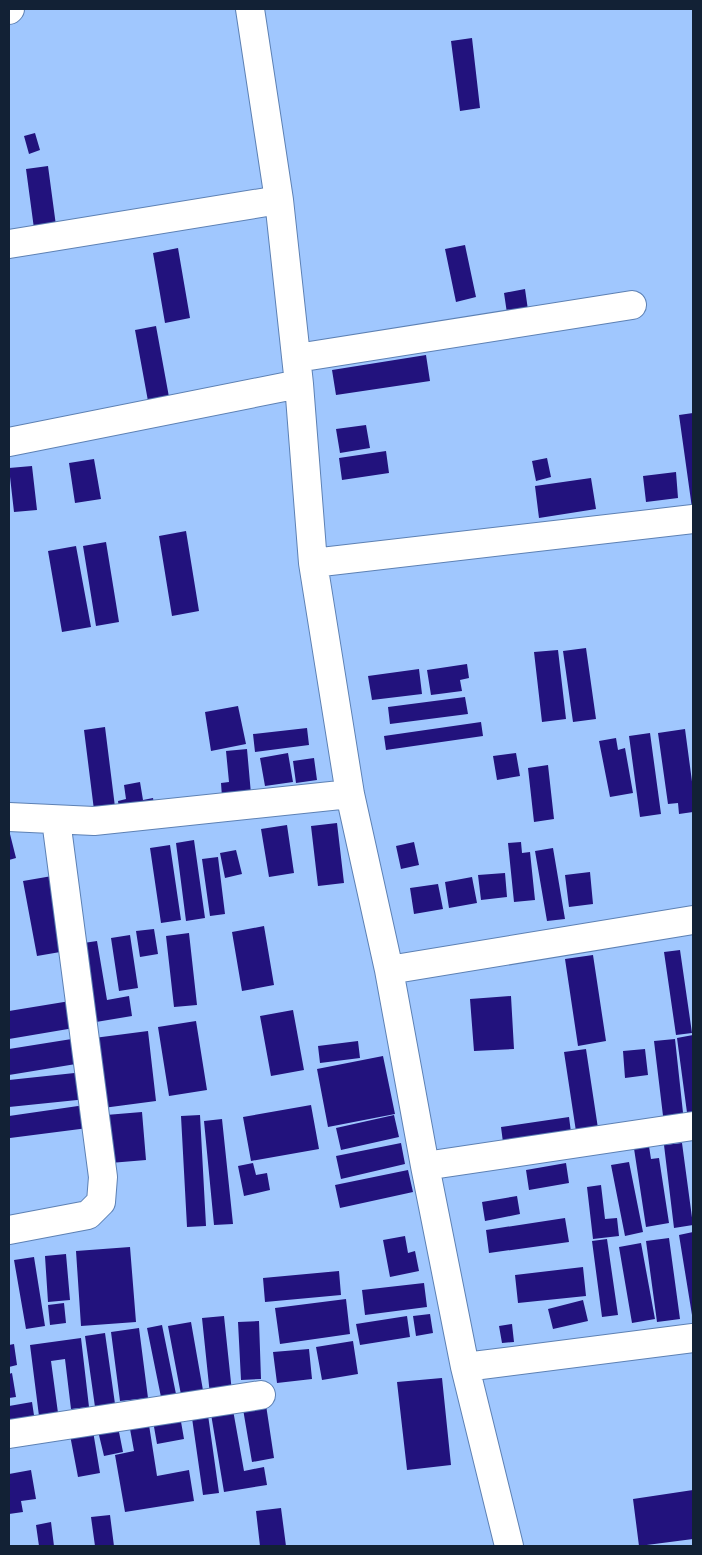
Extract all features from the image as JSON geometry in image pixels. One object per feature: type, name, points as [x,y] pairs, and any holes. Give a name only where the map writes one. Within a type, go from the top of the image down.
[{"type":"street","points":[[250,9],[279,200],[298,371],[313,563],[350,794],[389,970],[465,1368],[509,1546]]},
{"type":"street","points":[[9,244],[279,200]]},
{"type":"street","points":[[9,442],[298,371],[632,305]]},
{"type":"street","points":[[313,563],[693,519]]},
{"type":"street","points":[[9,817],[94,822],[350,794]]},
{"type":"street","points":[[9,1230],[88,1215],[101,1202],[103,1177],[56,820]]},
{"type":"street","points":[[389,970],[693,920]]},
{"type":"street","points":[[425,1166],[693,1126]]},
{"type":"street","points":[[465,1368],[693,1338]]},
{"type":"street","points":[[9,1434],[261,1395]]},
{"type":"building","points":[[472,38],[480,108],[460,111],[451,41]]},
{"type":"building","points":[[35,133],[40,150],[29,154],[24,136]]},
{"type":"building","points":[[48,166],[57,233],[35,236],[26,169]]},
{"type":"building","points":[[465,245],[476,297],[456,302],[445,249]]},
{"type":"building","points":[[178,248],[190,318],[165,323],[153,253]]},
{"type":"building","points":[[525,289],[529,317],[508,320],[504,293]]},
{"type":"building","points":[[156,326],[171,408],[150,412],[135,330]]},
{"type":"building","points":[[426,355],[430,381],[336,395],[332,370]]},
{"type":"building","points":[[693,413],[693,508],[692,508],[679,415]]},
{"type":"building","points":[[366,425],[370,448],[340,453],[336,429]]},
{"type":"building","points":[[386,451],[389,473],[342,480],[339,458]]},
{"type":"building","points":[[547,458],[551,477],[536,481],[532,461]]},
{"type":"building","points":[[94,459],[101,499],[75,503],[69,463]]},
{"type":"building","points":[[32,466],[37,510],[14,512],[9,468]]},
{"type":"building","points":[[676,472],[678,498],[646,502],[643,476]]},
{"type":"building","points":[[591,478],[596,509],[539,518],[535,486]]},
{"type":"building","points":[[186,531],[199,611],[172,616],[159,536]]},
{"type":"building","points":[[106,542],[119,622],[96,626],[83,546]]},
{"type":"building","points":[[76,546],[91,627],[62,632],[48,551]]},
{"type":"building","points":[[586,648],[596,719],[573,722],[563,651]]},
{"type":"building","points":[[558,650],[566,719],[542,722],[534,652]]},
{"type":"building","points":[[467,664],[469,678],[460,680],[462,691],[431,695],[427,670]]},
{"type":"building","points":[[419,669],[422,694],[372,700],[368,676]]},
{"type":"building","points":[[465,697],[468,714],[390,724],[388,707]]},
{"type":"building","points":[[238,706],[246,744],[211,751],[205,712]]},
{"type":"building","points":[[481,722],[483,736],[386,750],[384,736]]},
{"type":"building","points":[[105,727],[116,815],[95,818],[84,730]]},
{"type":"building","points":[[307,728],[309,745],[255,752],[253,734]]},
{"type":"building","points":[[685,729],[693,789],[693,812],[679,814],[678,803],[668,804],[658,733]]},
{"type":"building","points":[[650,733],[661,814],[640,817],[629,736]]},
{"type":"building","points":[[616,738],[618,750],[625,748],[633,793],[610,797],[599,741]]},
{"type":"building","points":[[247,749],[251,794],[222,797],[221,783],[229,782],[226,751]]},
{"type":"building","points":[[288,753],[293,782],[265,786],[260,758]]},
{"type":"building","points":[[516,753],[520,776],[497,780],[493,756]]},
{"type":"building","points":[[314,758],[317,780],[296,783],[293,761]]},
{"type":"building","points":[[548,765],[554,819],[534,822],[528,768]]},
{"type":"building","points":[[140,782],[143,800],[153,798],[155,810],[120,816],[118,801],[126,799],[124,785]]},
{"type":"building","points":[[337,823],[344,883],[318,886],[311,826]]},
{"type":"building","points":[[287,825],[294,873],[269,877],[261,829]]},
{"type":"building","points":[[9,834],[16,858],[9,860]]},
{"type":"building","points":[[194,840],[205,918],[186,921],[176,843]]},
{"type":"building","points":[[414,842],[419,865],[401,869],[396,846]]},
{"type":"building","points":[[521,842],[522,853],[530,852],[535,900],[514,902],[508,843]]},
{"type":"building","points":[[170,845],[181,920],[161,923],[150,848]]},
{"type":"building","points":[[553,848],[565,919],[547,921],[535,851]]},
{"type":"building","points":[[236,850],[242,874],[225,878],[220,853]]},
{"type":"building","points":[[218,857],[225,914],[210,916],[202,859]]},
{"type":"building","points":[[590,872],[593,904],[569,907],[565,875]]},
{"type":"building","points":[[505,873],[507,897],[481,900],[478,875]]},
{"type":"building","points":[[52,876],[66,951],[37,956],[23,881]]},
{"type":"building","points":[[472,877],[477,903],[449,908],[445,882]]},
{"type":"building","points":[[438,884],[443,909],[414,914],[410,888]]},
{"type":"building","points":[[264,926],[274,985],[242,991],[232,932]]},
{"type":"building","points":[[154,929],[158,954],[140,957],[136,931]]},
{"type":"building","points":[[189,933],[197,1005],[174,1007],[166,936]]},
{"type":"building","points":[[130,935],[138,988],[119,991],[111,938]]},
{"type":"building","points":[[97,941],[107,1000],[129,996],[132,1016],[90,1023],[77,944]]},
{"type":"building","points":[[680,950],[692,1033],[676,1035],[664,952]]},
{"type":"building","points":[[593,955],[606,1041],[578,1046],[565,959]]},
{"type":"building","points":[[511,996],[514,1049],[474,1051],[470,999]]},
{"type":"building","points":[[70,1001],[74,1028],[9,1039],[9,1011]]},
{"type":"building","points":[[293,1010],[304,1070],[271,1076],[260,1016]]},
{"type":"building","points":[[196,1021],[207,1090],[169,1096],[158,1027]]},
{"type":"building","points":[[148,1031],[156,1101],[103,1108],[94,1038]]},
{"type":"building","points":[[693,1035],[693,1120],[688,1120],[677,1038]]},
{"type":"building","points":[[78,1038],[82,1063],[9,1075],[9,1049]]},
{"type":"building","points":[[675,1039],[684,1122],[664,1124],[654,1041]]},
{"type":"building","points":[[358,1041],[360,1058],[320,1063],[318,1046]]},
{"type":"building","points":[[586,1049],[599,1135],[577,1138],[564,1052]]},
{"type":"building","points":[[645,1049],[648,1075],[625,1078],[623,1051]]},
{"type":"building","points":[[383,1056],[395,1114],[328,1127],[317,1069]]},
{"type":"building","points":[[84,1072],[87,1099],[9,1107],[9,1080]]},
{"type":"building","points":[[85,1105],[88,1128],[10,1138],[9,1116]]},
{"type":"building","points":[[311,1105],[319,1149],[251,1161],[243,1117]]},
{"type":"building","points":[[142,1112],[146,1160],[110,1163],[106,1115]]},
{"type":"building","points":[[200,1115],[206,1226],[187,1227],[181,1116]]},
{"type":"building","points":[[394,1115],[399,1137],[341,1150],[336,1128]]},
{"type":"building","points":[[569,1117],[572,1140],[504,1150],[501,1127]]},
{"type":"building","points":[[222,1119],[233,1224],[214,1225],[204,1121]]},
{"type":"building","points":[[648,1140],[651,1159],[659,1158],[669,1223],[646,1227],[633,1142]]},
{"type":"building","points":[[401,1143],[405,1164],[341,1179],[336,1156]]},
{"type":"building","points":[[682,1143],[693,1225],[674,1228],[664,1145]]},
{"type":"building","points":[[629,1162],[643,1232],[625,1236],[611,1165]]},
{"type":"building","points":[[253,1163],[256,1175],[267,1173],[270,1190],[244,1196],[238,1166]]},
{"type":"building","points":[[566,1163],[569,1183],[529,1190],[526,1170]]},
{"type":"building","points":[[408,1170],[413,1192],[340,1208],[335,1185]]},
{"type":"building","points":[[601,1185],[605,1219],[617,1218],[619,1236],[593,1239],[587,1187]]},
{"type":"building","points":[[517,1196],[520,1214],[485,1221],[482,1202]]},
{"type":"building","points":[[565,1218],[569,1242],[489,1253],[486,1230]]},
{"type":"building","points":[[693,1232],[693,1315],[692,1315],[679,1235]]},
{"type":"building","points":[[405,1236],[408,1253],[415,1251],[419,1271],[390,1277],[383,1240]]},
{"type":"building","points":[[669,1238],[680,1319],[657,1322],[646,1241]]},
{"type":"building","points":[[607,1239],[618,1315],[602,1317],[592,1241]]},
{"type":"building","points":[[641,1243],[655,1319],[632,1323],[619,1247]]},
{"type":"building","points":[[130,1247],[136,1322],[81,1326],[76,1251]]},
{"type":"building","points":[[66,1254],[70,1300],[48,1302],[45,1256]]},
{"type":"building","points":[[34,1257],[45,1326],[26,1329],[14,1260]]},
{"type":"building","points":[[583,1267],[586,1296],[518,1303],[515,1275]]},
{"type":"building","points":[[339,1271],[341,1295],[265,1302],[263,1278]]},
{"type":"building","points":[[424,1283],[427,1307],[365,1315],[362,1290]]},
{"type":"building","points":[[346,1299],[350,1334],[280,1344],[275,1308]]},
{"type":"building","points":[[583,1300],[588,1321],[553,1329],[548,1309]]},
{"type":"building","points":[[64,1303],[66,1323],[50,1325],[48,1305]]},
{"type":"building","points":[[430,1314],[433,1333],[416,1336],[413,1316]]},
{"type":"building","points":[[224,1316],[232,1392],[210,1395],[202,1318]]},
{"type":"building","points":[[407,1316],[410,1337],[360,1345],[356,1324]]},
{"type":"building","points":[[259,1321],[261,1379],[241,1380],[238,1322]]},
{"type":"building","points":[[191,1322],[204,1396],[182,1400],[168,1326]]},
{"type":"building","points":[[512,1324],[514,1342],[502,1343],[499,1326]]},
{"type":"building","points":[[162,1325],[177,1399],[162,1402],[147,1328]]},
{"type":"building","points":[[139,1328],[148,1398],[120,1401],[111,1332]]},
{"type":"building","points":[[105,1333],[116,1411],[96,1414],[85,1336]]},
{"type":"building","points":[[81,1338],[89,1407],[71,1409],[65,1359],[51,1361],[58,1413],[39,1416],[30,1345]]},
{"type":"building","points":[[353,1341],[358,1374],[322,1380],[316,1347]]},
{"type":"building","points":[[14,1344],[17,1365],[9,1367],[9,1345]]},
{"type":"building","points":[[309,1349],[312,1379],[277,1383],[273,1352]]},
{"type":"building","points":[[12,1373],[16,1397],[9,1398],[9,1374]]},
{"type":"building","points":[[442,1378],[451,1465],[407,1470],[397,1382]]},
{"type":"building","points":[[32,1402],[35,1422],[9,1426],[9,1406]]},
{"type":"building","points":[[266,1405],[274,1458],[252,1462],[243,1409]]},
{"type":"building","points":[[233,1410],[244,1471],[264,1467],[267,1485],[224,1492],[211,1414]]},
{"type":"building","points":[[208,1415],[219,1493],[203,1495],[192,1418]]},
{"type":"building","points":[[180,1416],[184,1439],[157,1444],[153,1421]]},
{"type":"building","points":[[149,1425],[157,1476],[189,1470],[194,1501],[125,1512],[115,1455],[134,1451],[130,1429]]},
{"type":"building","points":[[118,1427],[123,1452],[104,1456],[98,1431]]},
{"type":"building","points":[[93,1431],[100,1473],[78,1477],[70,1435]]},
{"type":"building","points":[[31,1470],[36,1499],[21,1501],[23,1512],[9,1514],[9,1474]]},
{"type":"building","points":[[693,1490],[693,1539],[639,1546],[633,1499]]},
{"type":"building","points":[[281,1508],[286,1546],[260,1546],[256,1511]]},
{"type":"building","points":[[110,1515],[114,1546],[95,1546],[91,1517]]},
{"type":"building","points":[[51,1522],[54,1546],[39,1546],[36,1525]]}]
